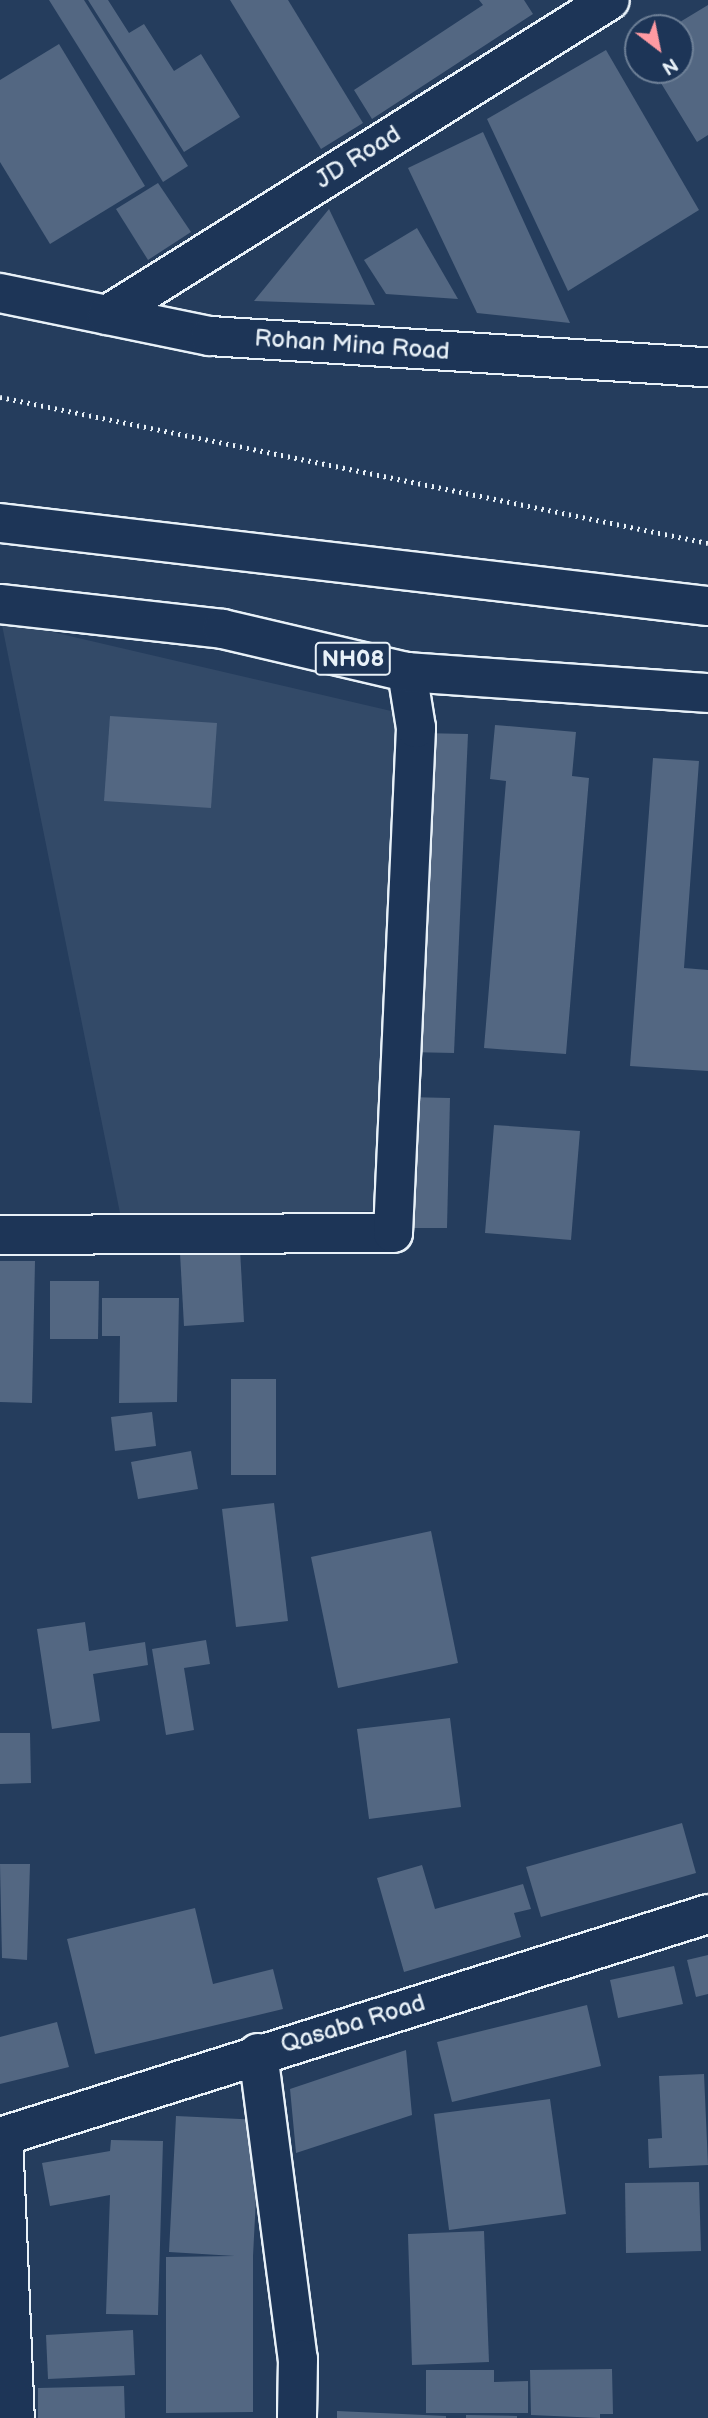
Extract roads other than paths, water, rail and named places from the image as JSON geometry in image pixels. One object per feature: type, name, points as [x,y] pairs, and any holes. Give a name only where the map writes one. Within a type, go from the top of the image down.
[{"type":"main road","name":"JD Road","points":[[107,315],[610,0]]},
{"type":"main road","name":"Rohan Mina Road","points":[[0,293],[210,336],[708,367]]},
{"type":"main road","points":[[0,523],[708,606]]},
{"type":"main road","name":"NH08","points":[[0,604],[223,629],[407,672],[708,693]]},
{"type":"main road","points":[[0,1235],[393,1233],[416,728],[407,672]]},
{"type":"main road","name":"Qasaba Road","points":[[1,2136],[258,2053],[708,1914]]},
{"type":"main road","points":[[258,2053],[298,2359],[297,2418]]},
{"type":"main road","points":[[1,2136],[15,2418]]}]
